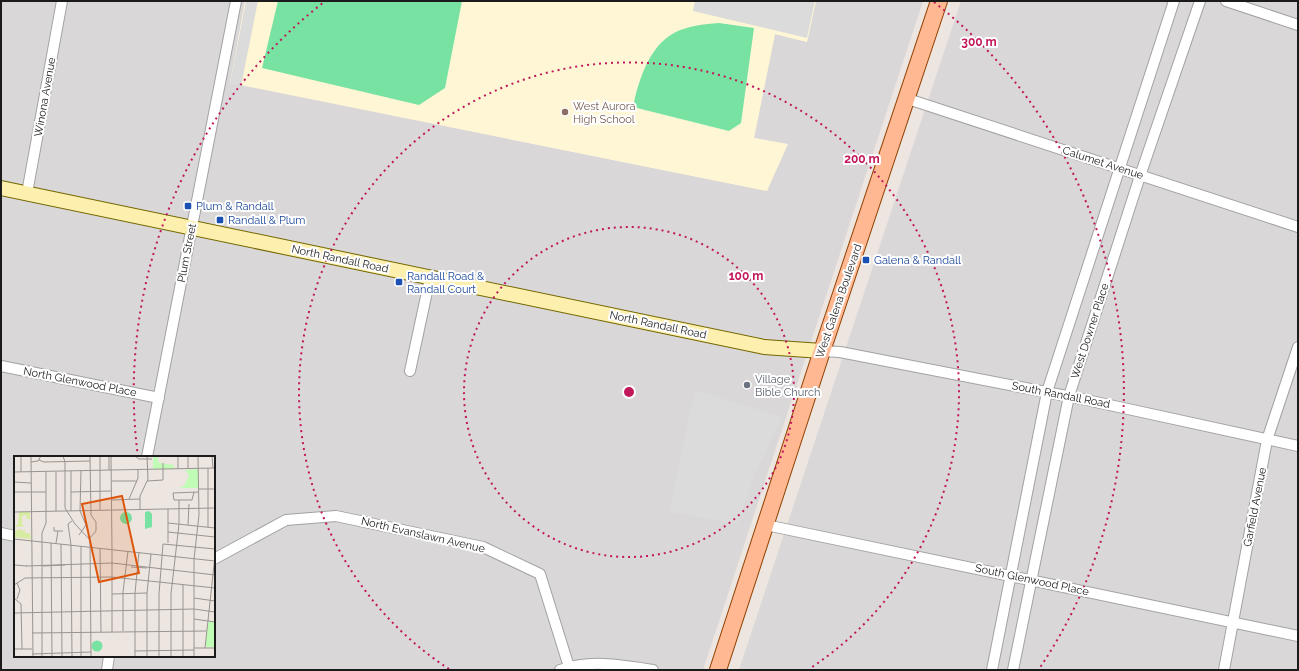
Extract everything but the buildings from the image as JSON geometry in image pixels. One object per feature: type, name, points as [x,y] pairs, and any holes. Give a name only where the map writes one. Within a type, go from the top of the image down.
[{"type":"main road","name":"West Galena Boulevard","points":[[718,670],[822,351],[908,99],[939,1]]},
{"type":"main road","name":"North Randall Road","points":[[1,188],[764,347],[822,351]]},
{"type":"street","name":"Winona Avenue","points":[[27,193],[62,1]]},
{"type":"street","name":"Plum Street","points":[[147,456],[236,1]]},
{"type":"street","name":"West Downer Place","points":[[992,670],[1047,392],[1121,170],[1174,1]]},
{"type":"street","name":"West Downer Place","points":[[1013,670],[1069,396],[1140,176],[1200,1]]},
{"type":"street","points":[[1226,1],[1298,25]]},
{"type":"street","name":"Calumet Avenue","points":[[908,99],[1298,227]]},
{"type":"street","points":[[410,371],[430,278]]},
{"type":"street","name":"Garfield Avenue","points":[[1224,670],[1267,440],[1298,347]]},
{"type":"street","name":"South Randall Road","points":[[822,351],[840,352],[1069,396],[1298,446]]},
{"type":"street","name":"North Glenwood Place","points":[[1,366],[159,398]]},
{"type":"street","name":"North Evanslawn Avenue","points":[[215,558],[286,520],[336,516],[483,547],[540,574],[564,668]]},
{"type":"street","name":"South Glenwood Place","points":[[766,525],[1298,636]]},
{"type":"street","points":[[1,533],[14,536]]},
{"type":"street","points":[[107,670],[109,657]]},
{"type":"street","points":[[564,668],[602,663],[653,670]]},
{"type":"shaded area","points":[[1,1],[246,1],[230,83],[788,144],[754,138],[775,34],[807,42],[816,1],[923,1],[703,670],[1,670]]},
{"type":"shaded area","name":"West Aurora High School","points":[[245,1],[816,1],[807,42],[775,34],[754,138],[788,144],[767,191],[230,83]]},
{"type":"shaded area","points":[[246,1],[258,1],[241,86],[230,83]]},
{"type":"shaded area","points":[[695,1],[815,1],[807,38],[693,11]]},
{"type":"shaded area","points":[[961,1],[1298,1],[1298,670],[739,670]]},
{"type":"shaded area","points":[[695,390],[782,417],[755,474],[737,524],[669,512]]},
{"type":"green space","points":[[278,1],[462,1],[445,88],[419,105],[262,68]]},
{"type":"green space","points":[[719,23],[754,28],[741,123],[729,131],[633,107],[638,87],[646,66],[651,56],[665,39],[674,33],[690,27]]},
{"type":"place","name":"West Aurora High School","points":[[565,112]]},
{"type":"place","name":"Plum & Randall","points":[[188,206]]},
{"type":"place","name":"Randall & Plum","points":[[220,220]]},
{"type":"place","name":"Galena & Randall","points":[[866,260]]},
{"type":"place","name":"Randall Road & Randall Court","points":[[399,282]]},
{"type":"place","name":"Village Bible Church","points":[[747,385]]}]
